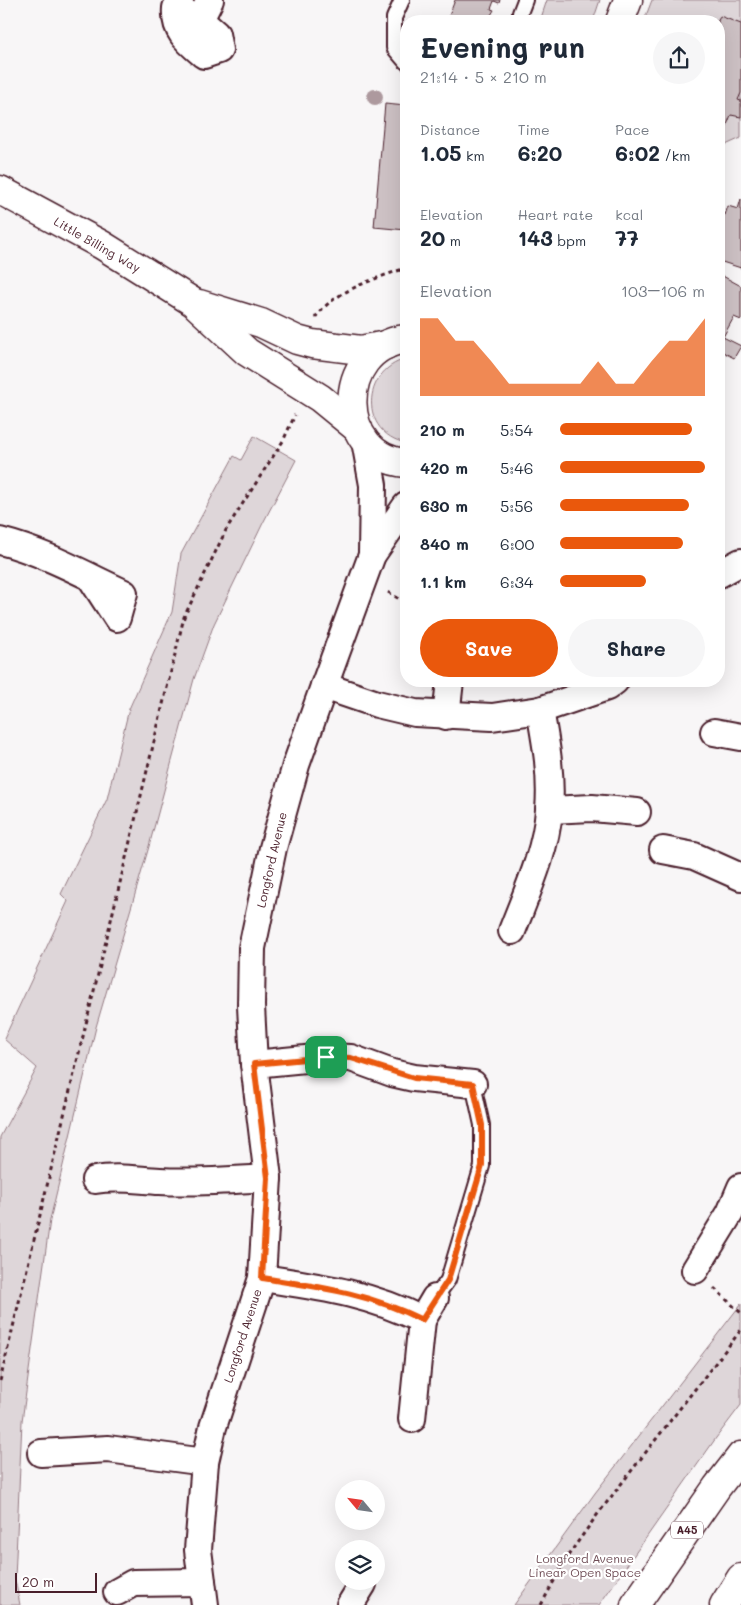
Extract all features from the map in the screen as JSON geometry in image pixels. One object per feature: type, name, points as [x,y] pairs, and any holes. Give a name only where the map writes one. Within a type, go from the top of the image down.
[{"type":"main road","points":[[622,15],[628,0]]},
{"type":"main road","name":"Little Billing Way","points":[[0,190],[102,245],[193,302],[247,352],[320,398],[362,435],[381,455],[400,461]]},
{"type":"main road","name":"Little Billing Way","points":[[193,302],[261,323],[288,336],[312,344],[361,350],[399,340]]},
{"type":"main road","name":"Little Billing Way","points":[[362,435],[352,410],[352,391],[358,372],[370,356],[399,340]]},
{"type":"main road","name":"A45","points":[[634,1605],[717,1486],[741,1456]]},
{"type":"main road","points":[[724,1605],[741,1578]]},
{"type":"street","points":[[169,4],[205,10],[216,34],[219,50],[204,55],[185,39],[169,4]]},
{"type":"street","name":"Longford Avenue","points":[[362,435],[373,485],[372,555]]},
{"type":"street","name":"Longford Avenue","points":[[117,1592],[133,1583],[204,1594],[198,1550],[205,1462],[212,1427],[262,1278],[268,1178],[254,1064],[250,1006],[252,948],[274,848],[289,793],[324,686],[372,555],[400,515]]},
{"type":"street","points":[[0,541],[34,551],[91,578]]},
{"type":"street","points":[[725,571],[741,562]]},
{"type":"street","points":[[324,686],[377,704],[415,713],[492,717],[540,710],[607,687]]},
{"type":"street","points":[[446,716],[449,687]]},
{"type":"street","points":[[512,931],[538,860],[549,810],[548,758],[540,710]]},
{"type":"street","points":[[714,732],[741,737]]},
{"type":"street","points":[[549,810],[592,808],[637,812]]},
{"type":"street","points":[[663,850],[694,856],[741,877]]},
{"type":"street","points":[[254,1064],[326,1057],[351,1058],[414,1078],[473,1084]]},
{"type":"street","points":[[95,1180],[114,1177],[161,1181],[268,1178]]},
{"type":"street","points":[[694,1270],[730,1213],[741,1187]]},
{"type":"street","points":[[262,1278],[352,1292],[396,1306],[422,1320]]},
{"type":"street","points":[[412,1419],[422,1320],[435,1298]]},
{"type":"street","points":[[41,1452],[108,1449],[205,1462]]},
{"type":"lane","points":[[400,55],[394,48],[394,18],[402,0]]},
{"type":"lane","points":[[435,1298],[448,1280],[482,1166],[482,1125],[473,1084]]},
{"type":"path","points":[[313,320],[330,301],[374,279],[400,270]]},
{"type":"path","points":[[0,1381],[184,617],[228,528],[284,441],[296,412]]},
{"type":"path","points":[[385,590],[400,599]]},
{"type":"path","points":[[694,1270],[741,1313]]},
{"type":"path","points":[[541,1605],[567,1556],[741,1330]]},
{"type":"green space","points":[[547,0],[600,0],[595,15],[542,15]]},
{"type":"green space","points":[[652,0],[741,0],[741,138],[725,145],[725,15],[646,15]]},
{"type":"green space","points":[[400,362],[400,441],[391,437],[380,427],[373,415],[374,388],[380,376],[391,366]]},
{"type":"green space","points":[[254,436],[296,460],[214,624],[194,679],[148,850],[96,1027],[50,1220],[22,1421],[15,1579],[20,1605],[0,1605],[0,1137],[37,1068],[4,1039],[68,901],[61,894],[107,799],[129,709],[172,612],[181,554],[234,456],[241,460]]},
{"type":"green space","name":"Longford Avenue Linear Open Space","points":[[741,1304],[741,1405],[599,1605],[514,1605],[595,1493]]},
{"type":"building","points":[[455,0],[500,0],[499,3],[494,1],[491,9],[494,10],[491,15],[449,15]]},
{"type":"building","points":[[725,18],[741,24],[741,93],[738,100],[741,101],[741,117],[731,115],[725,130]]},
{"type":"building","points":[[385,104],[400,105],[400,229],[374,227]]},
{"type":"building","points":[[741,199],[741,268],[725,263],[725,215],[728,206],[738,209]]},
{"type":"building","points":[[725,277],[741,286],[741,320],[734,317],[725,333]]},
{"type":"building","points":[[725,338],[741,346],[734,358],[725,353]]},
{"type":"route","points":[[326,1057],[351,1058],[392,1073],[414,1078],[473,1084],[482,1125],[482,1166],[448,1280],[422,1320],[396,1306],[352,1292],[262,1278],[268,1178],[254,1064],[326,1057]]}]
